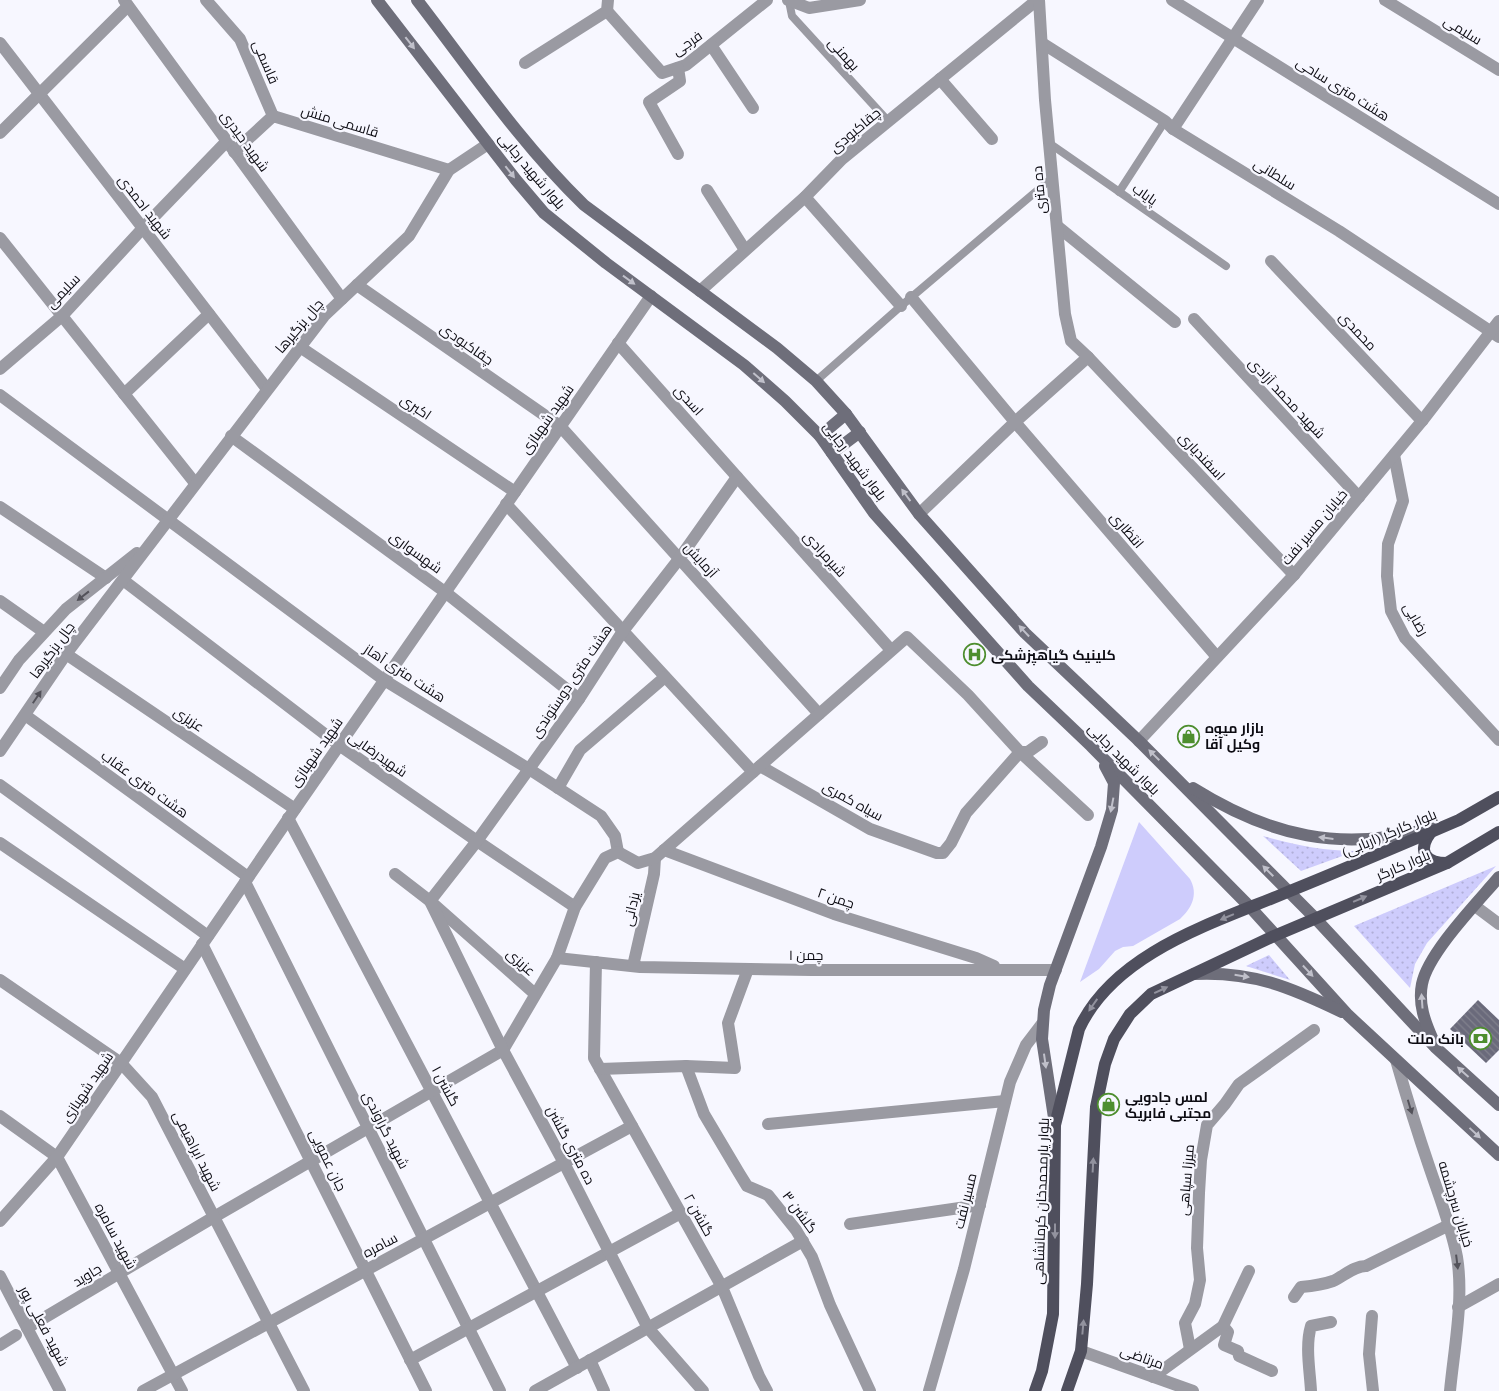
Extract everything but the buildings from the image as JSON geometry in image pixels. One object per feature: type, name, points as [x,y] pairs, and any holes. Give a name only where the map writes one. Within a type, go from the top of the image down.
[{"type":"main road","name":"بلوار شهید رجایی","points":[[417,0],[516,130],[560,181],[584,205],[777,348],[816,381],[860,432],[919,514],[1026,633],[1139,741],[1315,918],[1435,1047],[1499,1105]]},
{"type":"main road","name":"بلوار شهید رجایی","points":[[377,2],[544,213],[606,263],[744,365],[785,401],[820,436],[881,520],[1028,686],[1091,746],[1250,907],[1274,936],[1348,1016]]},
{"type":"main road","points":[[820,436],[846,414]]},
{"type":"main road","points":[[832,453],[860,432]]},
{"type":"main road","points":[[1055,1125],[1045,1061],[1042,1024],[1046,998],[1101,847],[1114,796],[1114,783],[1109,772],[1091,746]]},
{"type":"main road","points":[[1174,776],[1219,804],[1258,822],[1312,837],[1345,840],[1373,839],[1420,831],[1459,820]]},
{"type":"main road","name":"بلوار کارگر (اربابی)","points":[[1288,892],[1459,820],[1499,797]]},
{"type":"main road","points":[[1431,832],[1424,843],[1424,853],[1432,861],[1447,863]]},
{"type":"main road","name":"بلوار کارگر","points":[[1315,918],[1447,863],[1499,832]]},
{"type":"main road","points":[[1435,1047],[1424,1020],[1421,1002],[1425,972],[1444,943],[1499,877]]},
{"type":"main road","name":"بلوار یارمحمدخان کرمانشاهی","points":[[1036,1391],[1042,1371],[1053,1314],[1055,1125],[1079,1029],[1085,1016],[1099,996],[1119,977],[1153,953],[1192,932],[1288,892]]},
{"type":"main road","points":[[1067,1391],[1081,1351],[1087,1284],[1096,1107],[1105,1064],[1114,1039],[1130,1014],[1151,994],[1315,918]]},
{"type":"main road","points":[[1194,974],[1224,973],[1258,979],[1306,995],[1348,1016],[1499,1155]]},
{"type":"street","name":"قاسمی","points":[[206,0],[240,39],[273,116]]},
{"type":"street","name":"فرجی","points":[[608,5],[662,73],[686,65],[767,0]]},
{"type":"street","points":[[788,0],[809,8],[860,0]]},
{"type":"street","name":"چقاکبودی","points":[[700,291],[805,197],[842,159],[1038,0]]},
{"type":"street","name":"ده متری","points":[[1038,0],[1065,314],[1071,341],[1088,357]]},
{"type":"street","name":"هشت متری ساحی","points":[[1172,0],[1499,204]]},
{"type":"street","points":[[1169,125],[1233,39],[1258,0]]},
{"type":"street","name":"سلیمی","points":[[1385,0],[1499,70]]},
{"type":"street","points":[[0,133],[126,3]]},
{"type":"street","name":"شهید حیدری","points":[[126,3],[342,300]]},
{"type":"street","points":[[525,63],[608,5]]},
{"type":"street","name":"شهید احمدی","points":[[0,43],[267,389]]},
{"type":"street","name":"سلطانی","points":[[1042,43],[1496,330]]},
{"type":"street","points":[[711,45],[753,108]]},
{"type":"street","points":[[678,68],[680,81],[649,102],[678,154]]},
{"type":"street","points":[[940,79],[992,139]]},
{"type":"street","points":[[234,152],[273,116]]},
{"type":"street","name":"قاسمی منش","points":[[273,116],[449,170]]},
{"type":"street","name":"سلیمی","points":[[0,370],[62,316],[227,141]]},
{"type":"street","name":"چال بزگیرها","points":[[0,752],[66,654],[324,316],[409,236],[449,170],[488,144]]},
{"type":"street","points":[[707,190],[744,250]]},
{"type":"street","points":[[805,197],[901,306]]},
{"type":"street","points":[[1057,226],[1176,322]]},
{"type":"street","points":[[0,238],[196,483]]},
{"type":"street","name":"محمدی","points":[[1271,261],[1422,421]]},
{"type":"street","name":"چقاکبودی","points":[[357,285],[560,426]]},
{"type":"street","name":"شهید شهبازی","points":[[0,1221],[57,1157],[246,879],[651,296]]},
{"type":"street","name":"انتظاری","points":[[911,297],[1015,422],[1217,657]]},
{"type":"street","points":[[124,394],[209,314]]},
{"type":"street","name":"شهید محمد آزادی","points":[[1194,319],[1359,497]]},
{"type":"street","name":"خیابان مسیر نفت","points":[[1139,741],[1294,575],[1496,330]]},
{"type":"street","name":"اسدی","points":[[618,343],[737,477]]},
{"type":"street","name":"اکبری","points":[[300,347],[515,492]]},
{"type":"street","points":[[919,514],[1015,422],[1088,357]]},
{"type":"street","name":"اسفندیاری","points":[[1088,357],[1294,575]]},
{"type":"street","name":"هشت متری آهاز","points":[[0,395],[384,680],[529,769],[601,816],[615,836],[618,852]]},
{"type":"street","name":"آزمایش","points":[[560,426],[819,714]]},
{"type":"street","name":"شهسواری","points":[[231,436],[445,592],[579,699]]},
{"type":"street","name":"رضایی","points":[[1394,454],[1403,501],[1388,544],[1387,576],[1391,611],[1405,638],[1499,740]]},
{"type":"street","name":"هشت متری دوستوندی","points":[[430,900],[477,841],[579,699],[623,632],[679,559],[737,477]]},
{"type":"street","name":"شیرمرادی","points":[[737,477],[891,650]]},
{"type":"street","name":"سیاه کمری","points":[[506,504],[665,677],[756,769],[870,829],[936,853],[943,853],[951,843],[966,813],[1020,752]]},
{"type":"street","points":[[0,507],[106,578]]},
{"type":"street","name":"چال بزگیرها","points":[[0,688],[19,660],[66,609],[149,544]]},
{"type":"street","name":"شهیدرضایی","points":[[124,580],[339,745],[575,907]]},
{"type":"street","points":[[0,601],[44,632]]},
{"type":"street","points":[[503,1050],[557,958],[575,907],[605,858],[618,852],[638,863],[660,854],[907,637],[968,695],[1020,752],[1088,815]]},
{"type":"street","name":"عزیزی","points":[[66,654],[292,813]]},
{"type":"street","points":[[558,788],[580,750],[665,677]]},
{"type":"street","name":"هشت متری عقاب","points":[[25,715],[246,879]]},
{"type":"street","points":[[1020,752],[1028,752],[1042,742]]},
{"type":"street","points":[[0,785],[205,940]]},
{"type":"street","name":"گلشن ۱","points":[[292,813],[432,1091],[577,1368]]},
{"type":"street","points":[[0,843],[185,969]]},
{"type":"street","name":"یزدانی","points":[[633,966],[660,854]]},
{"type":"street","name":"چمن ۲","points":[[660,854],[834,914],[976,958],[999,968]]},
{"type":"street","name":"عزیزی","points":[[395,874],[430,900],[535,994]]},
{"type":"street","name":"شهید گراوندی","points":[[246,879],[500,1391]]},
{"type":"street","name":"ده متری گلشن","points":[[430,900],[503,1050],[564,1163],[648,1328],[703,1391]]},
{"type":"street","points":[[1475,906],[1499,924]]},
{"type":"street","name":"جان عمویی","points":[[205,940],[426,1391]]},
{"type":"street","name":"چمن ۱","points":[[557,958],[633,966],[748,969],[999,968],[1056,970]]},
{"type":"street","points":[[596,962],[597,1064],[736,1068],[728,1022],[748,969]]},
{"type":"street","name":"شهید ابراهیمی","points":[[0,980],[122,1063],[152,1097],[304,1391]]},
{"type":"street","name":"مسیر نفت","points":[[929,1391],[964,1269],[1005,1101],[1017,1064],[1026,1045],[1042,1024]]},
{"type":"street","name":"میرزا سپاهی","points":[[1190,1349],[1185,1323],[1195,1304],[1200,1280],[1197,1248],[1199,1193],[1207,1125],[1239,1084],[1314,1030]]},
{"type":"street","name":"جاوید","points":[[28,1328],[214,1217],[503,1050]]},
{"type":"street","name":"خیابان سرچشمه","points":[[1396,1060],[1419,1138],[1449,1225],[1457,1258],[1458,1307],[1450,1391]]},
{"type":"street","name":"گلشن ۲","points":[[597,1064],[722,1287],[767,1391]]},
{"type":"street","name":"گلشن ۳","points":[[686,1066],[704,1114],[738,1173],[747,1186],[768,1195],[796,1230],[812,1257],[830,1305],[870,1391]]},
{"type":"street","points":[[768,1124],[1005,1101]]},
{"type":"street","name":"شهید سامره","points":[[0,1116],[57,1157],[182,1391]]},
{"type":"street","name":"سامره","points":[[143,1391],[632,1126]]},
{"type":"street","points":[[850,1224],[980,1204]]},
{"type":"street","points":[[410,1360],[681,1213]]},
{"type":"street","points":[[1294,1297],[1300,1287],[1322,1285],[1360,1266],[1366,1266],[1449,1225]]},
{"type":"street","points":[[535,1391],[803,1242]]},
{"type":"street","points":[[1153,1377],[1223,1326],[1249,1271]]},
{"type":"street","name":"شهید فعلی پور","points":[[0,1276],[60,1391]]},
{"type":"street","points":[[1458,1307],[1499,1284]]},
{"type":"street","points":[[1372,1316],[1369,1354],[1373,1391]]},
{"type":"street","points":[[1311,1391],[1309,1361],[1311,1326],[1331,1322]]},
{"type":"street","points":[[1223,1326],[1228,1332],[1224,1344],[1238,1351],[1239,1356],[1272,1371]]},
{"type":"street","points":[[0,1345],[16,1335]]},
{"type":"street","name":"مرتاضی","points":[[1081,1351],[1194,1391]]},
{"type":"street","points":[[590,1360],[604,1391]]},
{"type":"lane","name":"بهمنی","points":[[788,0],[792,16],[888,121]]},
{"type":"lane","points":[[1119,192],[1169,125]]},
{"type":"lane","name":"پایاب","points":[[1050,144],[1226,266]]},
{"type":"lane","points":[[816,381],[911,297],[1052,178]]},
{"type":"shaded area","points":[[1139,822],[1190,879],[1193,885],[1194,896],[1187,911],[1180,919],[1133,946],[1123,947],[1115,951],[1099,969],[1080,982]]},
{"type":"shaded area","points":[[1263,836],[1309,847],[1356,851],[1301,871]]},
{"type":"shaded area","points":[[1496,866],[1427,943],[1415,964],[1410,988],[1354,926]]},
{"type":"shaded area","points":[[1269,955],[1290,980],[1246,966]]},
{"type":"place","name":"کلینیک گیاهپزشکی","points":[[975,655]]},
{"type":"place","name":"بازار میوه وکیل آقا","points":[[1189,736]]},
{"type":"place","name":"بانک ملت","points":[[1480,1039]]},
{"type":"place","name":"لمس جادویی مجتبی فابریک","points":[[1109,1105]]}]
